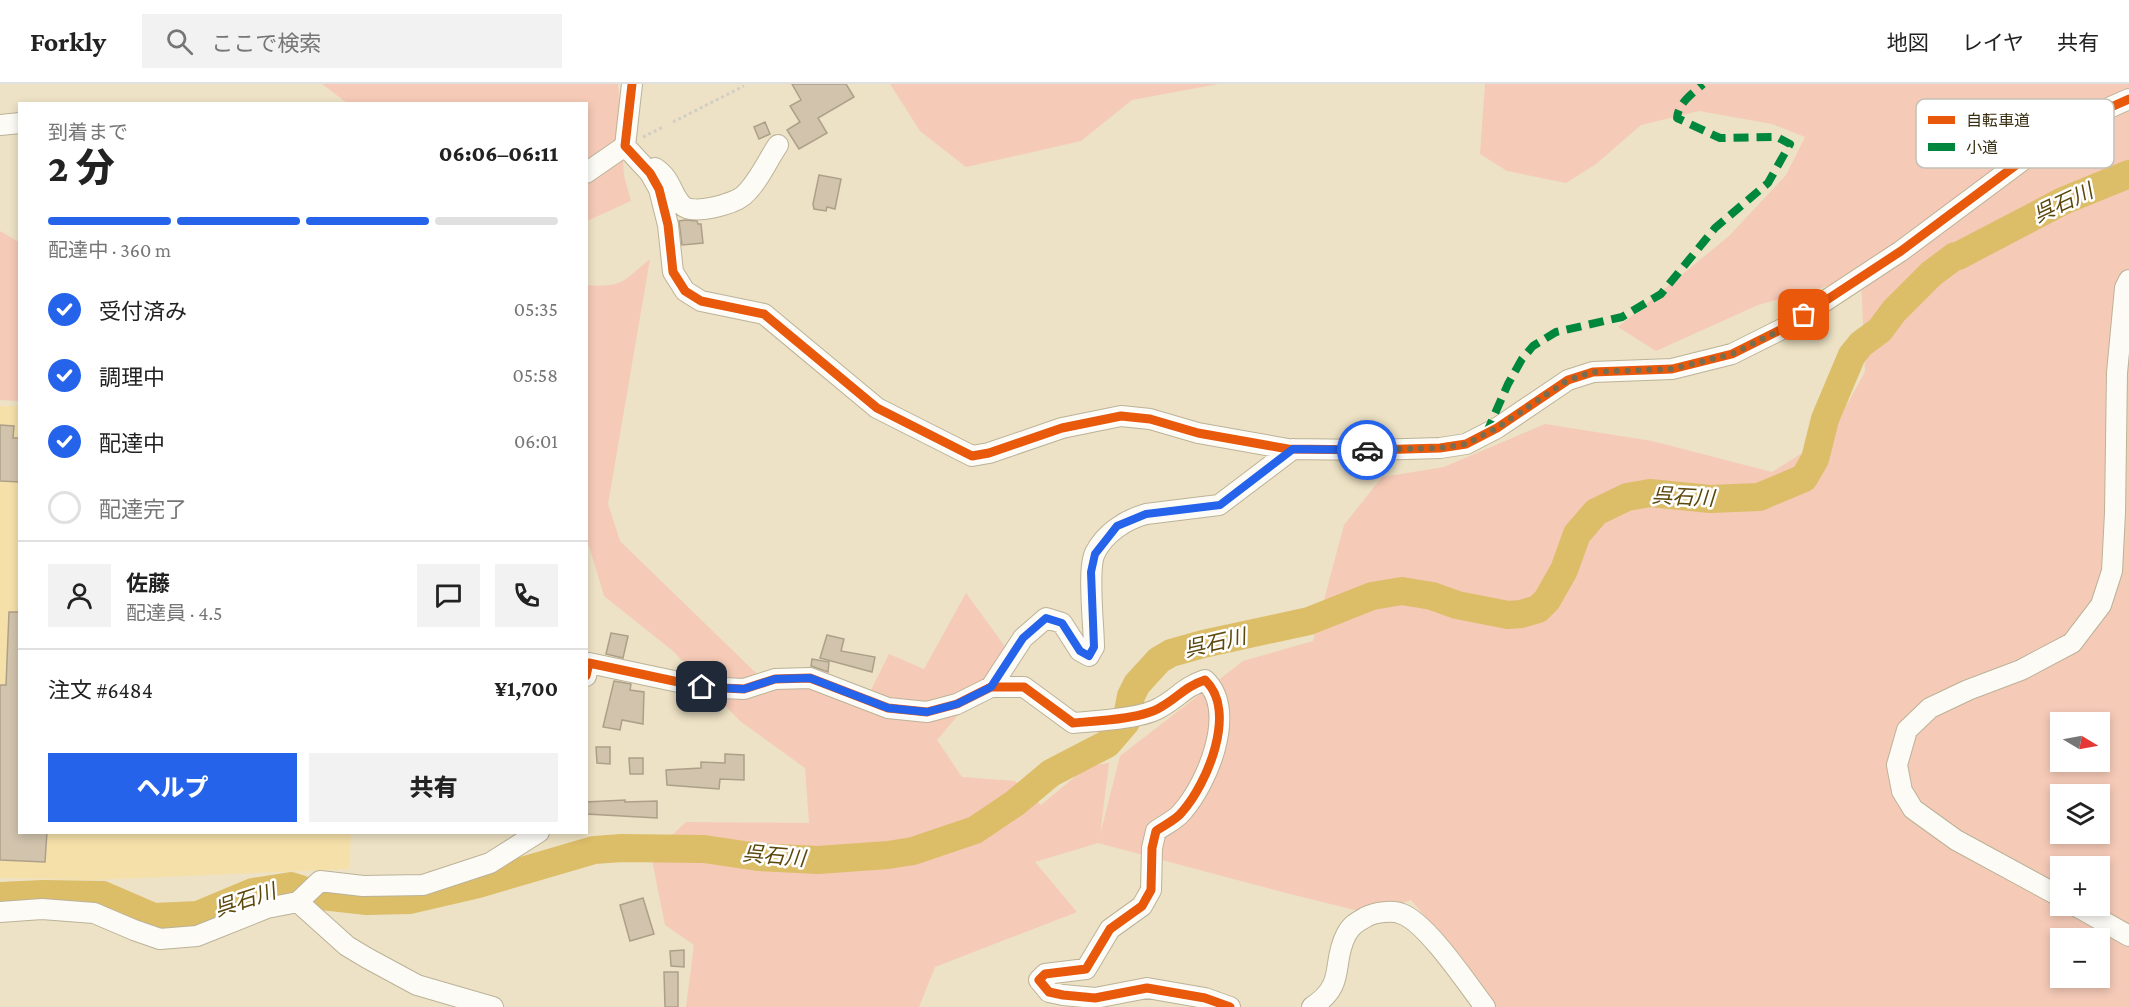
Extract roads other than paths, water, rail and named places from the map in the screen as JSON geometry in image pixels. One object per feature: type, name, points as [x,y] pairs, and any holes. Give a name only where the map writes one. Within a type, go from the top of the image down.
[{"type":"street","points":[[632,84],[631,152],[650,173],[658,189],[668,225],[673,272],[685,291],[701,301],[764,314],[877,408],[972,456],[989,453],[1062,428],[1121,416],[1150,419],[1198,433],[1293,449],[1374,450],[1440,448],[1466,444],[1497,428],[1568,380],[1593,372],[1672,369],[1732,354],[1784,328],[1901,251],[2012,168]]},
{"type":"street","points":[[2114,106],[2129,99]]},
{"type":"street","points":[[0,125],[18,123]]},
{"type":"street","points":[[631,152],[658,169],[670,183],[682,206],[688,210],[701,211],[743,196],[778,145]]},
{"type":"street","points":[[588,172],[631,152]]},
{"type":"street","points":[[2050,891],[1956,840],[1913,809],[1902,791],[1897,765],[1907,730],[1930,708],[1968,690],[2022,670],[2072,643],[2101,605],[2112,571],[2117,373],[2125,288],[2129,280]]},
{"type":"street","points":[[991,687],[1023,638],[1046,618],[1062,623],[1080,651],[1089,656],[1094,647],[1091,572],[1095,554],[1117,526],[1146,514],[1220,505],[1293,449]]},
{"type":"street","points":[[588,667],[589,663],[702,687],[744,689],[775,679],[810,678],[888,708],[927,712],[957,704],[991,687],[1024,687],[1073,723],[1118,719],[1160,709],[1189,686],[1205,681],[1213,688],[1220,715],[1217,743],[1206,775],[1182,813],[1156,831],[1152,848],[1151,890],[1142,906],[1110,929],[1086,969],[1045,974],[1040,980],[1049,992],[1071,996],[1095,998],[1147,988],[1205,998],[1230,1007]]},
{"type":"street","points":[[0,912],[42,909],[94,913],[160,939],[197,936],[267,908],[299,900],[320,881],[363,886],[423,885],[490,863],[536,834]]},
{"type":"street","points":[[299,900],[347,946],[367,958],[417,985],[492,1007]]},
{"type":"street","points":[[1312,1007],[1323,1000],[1333,988],[1345,936],[1353,924],[1371,914],[1392,912],[1403,914],[1416,923],[1440,948],[1485,1007]]},
{"type":"street","points":[[2094,916],[2129,936]]},
{"type":"waterway","name":"呉石川","points":[[0,896],[103,895],[154,917],[198,915],[253,892],[291,886],[322,896],[367,901],[409,900],[478,884],[594,850],[704,849],[758,857],[818,860],[913,851],[975,830],[1015,803],[1051,773],[1107,744],[1126,722],[1131,696],[1137,684],[1159,660],[1171,653],[1309,621],[1372,596],[1402,591],[1508,615],[1521,614],[1538,609],[1547,600],[1564,570],[1577,534],[1596,512],[1627,497],[1650,493],[1710,499],[1759,497],[1804,478],[1815,459],[1825,419],[1852,355],[1861,344],[1880,330],[1894,311],[1931,274],[1955,256],[2063,201],[2129,174]]}]
